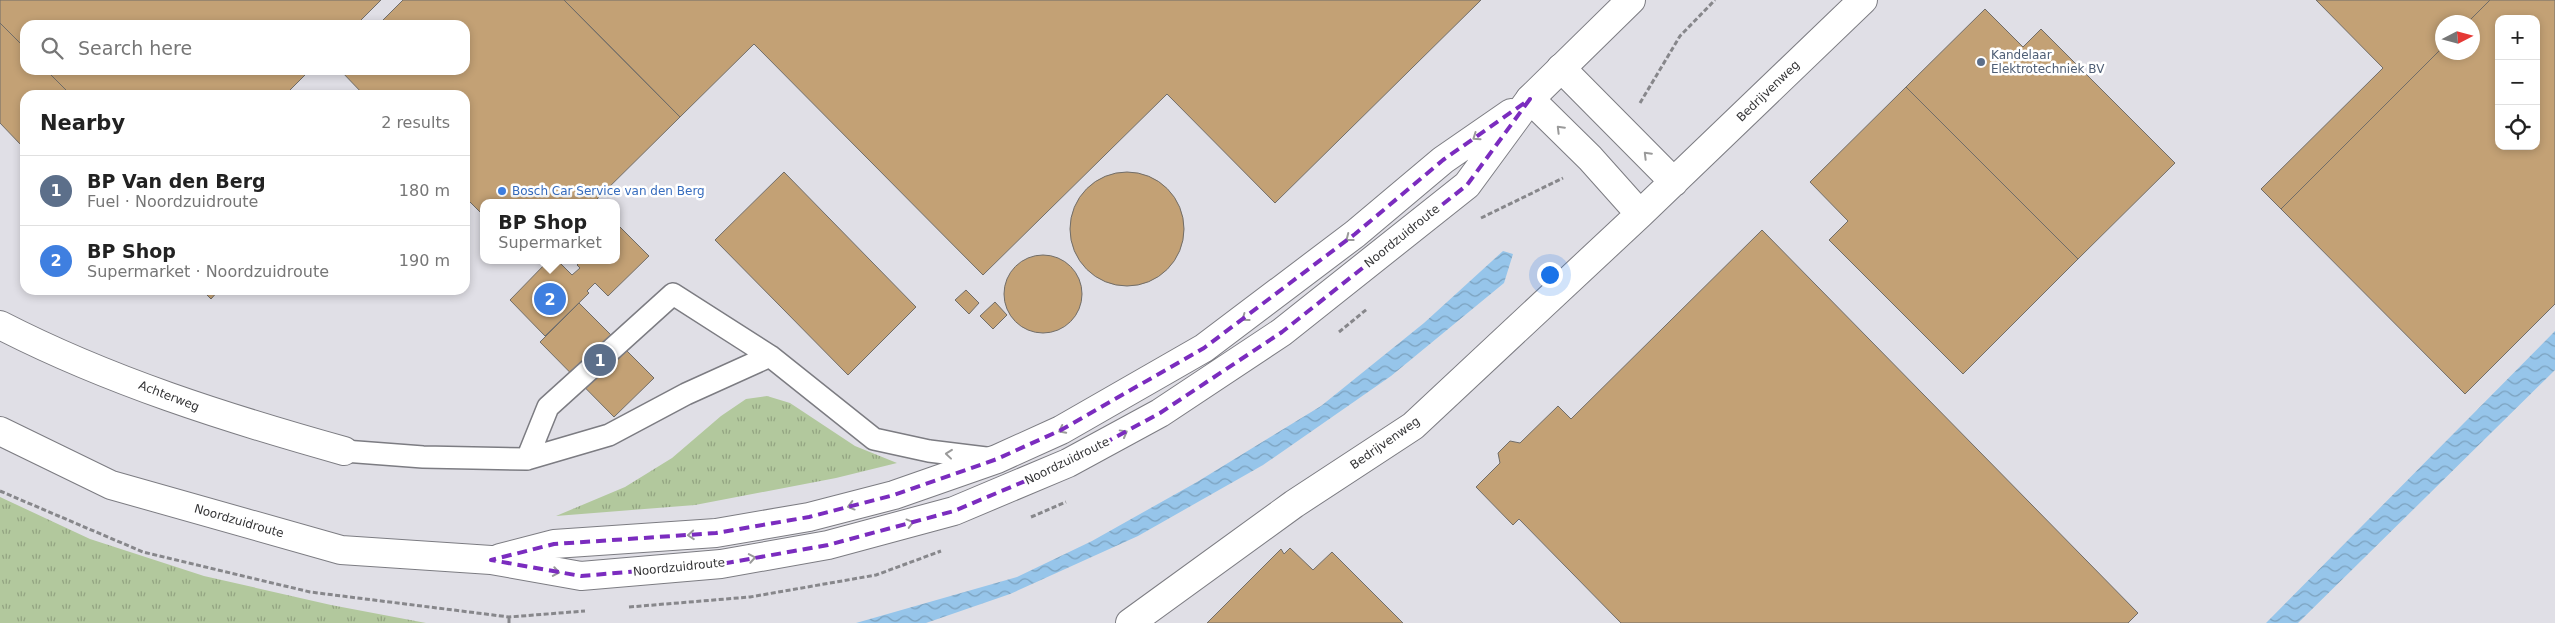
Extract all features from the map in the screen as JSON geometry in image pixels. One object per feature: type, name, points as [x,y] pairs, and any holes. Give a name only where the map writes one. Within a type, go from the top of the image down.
[{"type":"main road","name":"Noordzuidroute","points":[[0,431],[111,485],[342,550],[491,560],[581,576],[721,564],[828,545],[954,512],[1068,463],[1160,413],[1282,332],[1467,185],[1530,99],[1632,0]]},
{"type":"main road","name":"Bedrijvenweg","points":[[1130,623],[1294,504],[1414,426],[1674,182],[1863,0]]},
{"type":"main road","points":[[1561,68],[1674,182]]},
{"type":"main road","name":"Noordzuidroute","points":[[491,560],[554,544],[716,533],[809,517],[894,495],[997,459],[1061,430],[1204,348],[1331,252],[1443,160],[1530,99]]},
{"type":"main road","points":[[1530,99],[1590,158],[1640,214]]},
{"type":"main road","name":"Achterweg","points":[[0,324],[52,352],[213,413],[344,451]]},
{"type":"lane","points":[[527,459],[548,407],[673,294],[770,356],[874,439],[928,452],[997,459]]},
{"type":"lane","points":[[344,451],[423,457],[527,459],[609,435],[686,394],[770,356]]},
{"type":"path","points":[[509,617],[509,623]]},
{"type":"highlighted area","points":[[1530,99],[1467,185],[1282,332],[1160,413],[1068,463],[954,511],[828,545],[721,564],[581,576],[491,560],[554,544],[716,533],[809,517],[894,495],[997,459],[1061,430],[1204,348],[1355,234],[1443,160]]},
{"type":"green space","points":[[767,396],[790,403],[855,446],[897,463],[836,478],[695,505],[556,516],[625,487],[672,458],[721,416],[746,399]]},
{"type":"green space","points":[[0,497],[90,539],[204,576],[331,605],[426,623],[0,623]]},
{"type":"water","points":[[1503,251],[1513,254],[1504,283],[1391,376],[1263,465],[1138,536],[1010,594],[926,623],[856,623],[1017,577],[1092,541],[1197,482],[1321,406],[1424,323]]},
{"type":"water","points":[[2555,331],[2555,370],[2298,623],[2266,623]]},
{"type":"building","points":[[0,0],[381,0],[361,20],[20,20],[20,43],[0,23]]},
{"type":"building","points":[[403,0],[564,0],[680,117],[597,199],[480,199],[480,212],[470,202],[470,90],[359,90],[345,75],[470,75],[470,20],[383,20]]},
{"type":"building","points":[[564,0],[1481,0],[1275,203],[1167,94],[983,275],[754,44],[680,117]]},
{"type":"building","points":[[2316,0],[2490,0],[2475,15],[2435,15],[2435,55],[2281,209],[2261,189],[2383,68]]},
{"type":"building","points":[[2490,0],[2555,0],[2555,304],[2465,394],[2281,209],[2435,55],[2435,60],[2480,60],[2480,15],[2475,15]]},
{"type":"building","points":[[1985,9],[2023,47],[2041,29],[2175,163],[2078,259],[1906,87]]},
{"type":"building","points":[[0,23],[20,43],[20,75],[51,75],[66,90],[20,90],[20,144],[0,123]]},
{"type":"building","points":[[51,75],[305,75],[290,90],[66,90]]},
{"type":"building","points":[[1906,87],[2078,259],[1963,374],[1829,240],[1848,221],[1810,182]]},
{"type":"building","points":[[784,172],[916,307],[848,375],[715,240]]},
{"type":"building","points":[[1127,172],[1149,176],[1159,181],[1175,197],[1180,207],[1184,229],[1180,251],[1175,261],[1159,277],[1149,282],[1127,286],[1105,282],[1095,277],[1079,261],[1074,251],[1070,229],[1074,207],[1079,197],[1095,181],[1105,176]]},
{"type":"building","points":[[620,227],[649,256],[608,296],[595,283],[587,291],[589,293],[545,336],[510,300],[545,264],[561,264],[572,275],[580,268],[577,265],[620,264]]},
{"type":"building","points":[[1762,230],[2138,613],[2128,623],[1621,623],[1519,519],[1513,525],[1476,487],[1500,463],[1498,453],[1510,441],[1520,443],[1558,406],[1571,419]]},
{"type":"building","points":[[1043,255],[1058,258],[1071,266],[1079,279],[1082,294],[1079,309],[1071,322],[1058,330],[1043,333],[1028,330],[1015,322],[1007,309],[1004,294],[1007,279],[1015,266],[1028,258]]},
{"type":"building","points":[[966,290],[979,303],[969,314],[955,300]]},
{"type":"building","points":[[995,302],[1007,315],[993,329],[980,316]]},
{"type":"building","points":[[579,303],[654,378],[614,417],[540,342]]},
{"type":"building","points":[[1290,548],[1313,570],[1332,552],[1403,623],[1207,623],[1281,549],[1284,554]]},
{"type":"place","name":"Kandelaar Elektrotechniek BV","points":[[1981,62]]},
{"type":"place","name":"Bosch Car Service van den Berg","points":[[502,191]]},
{"type":"place","name":"BP Shop","points":[[550,299]]},
{"type":"place","name":"BP Van den Berg","points":[[600,360]]}]
